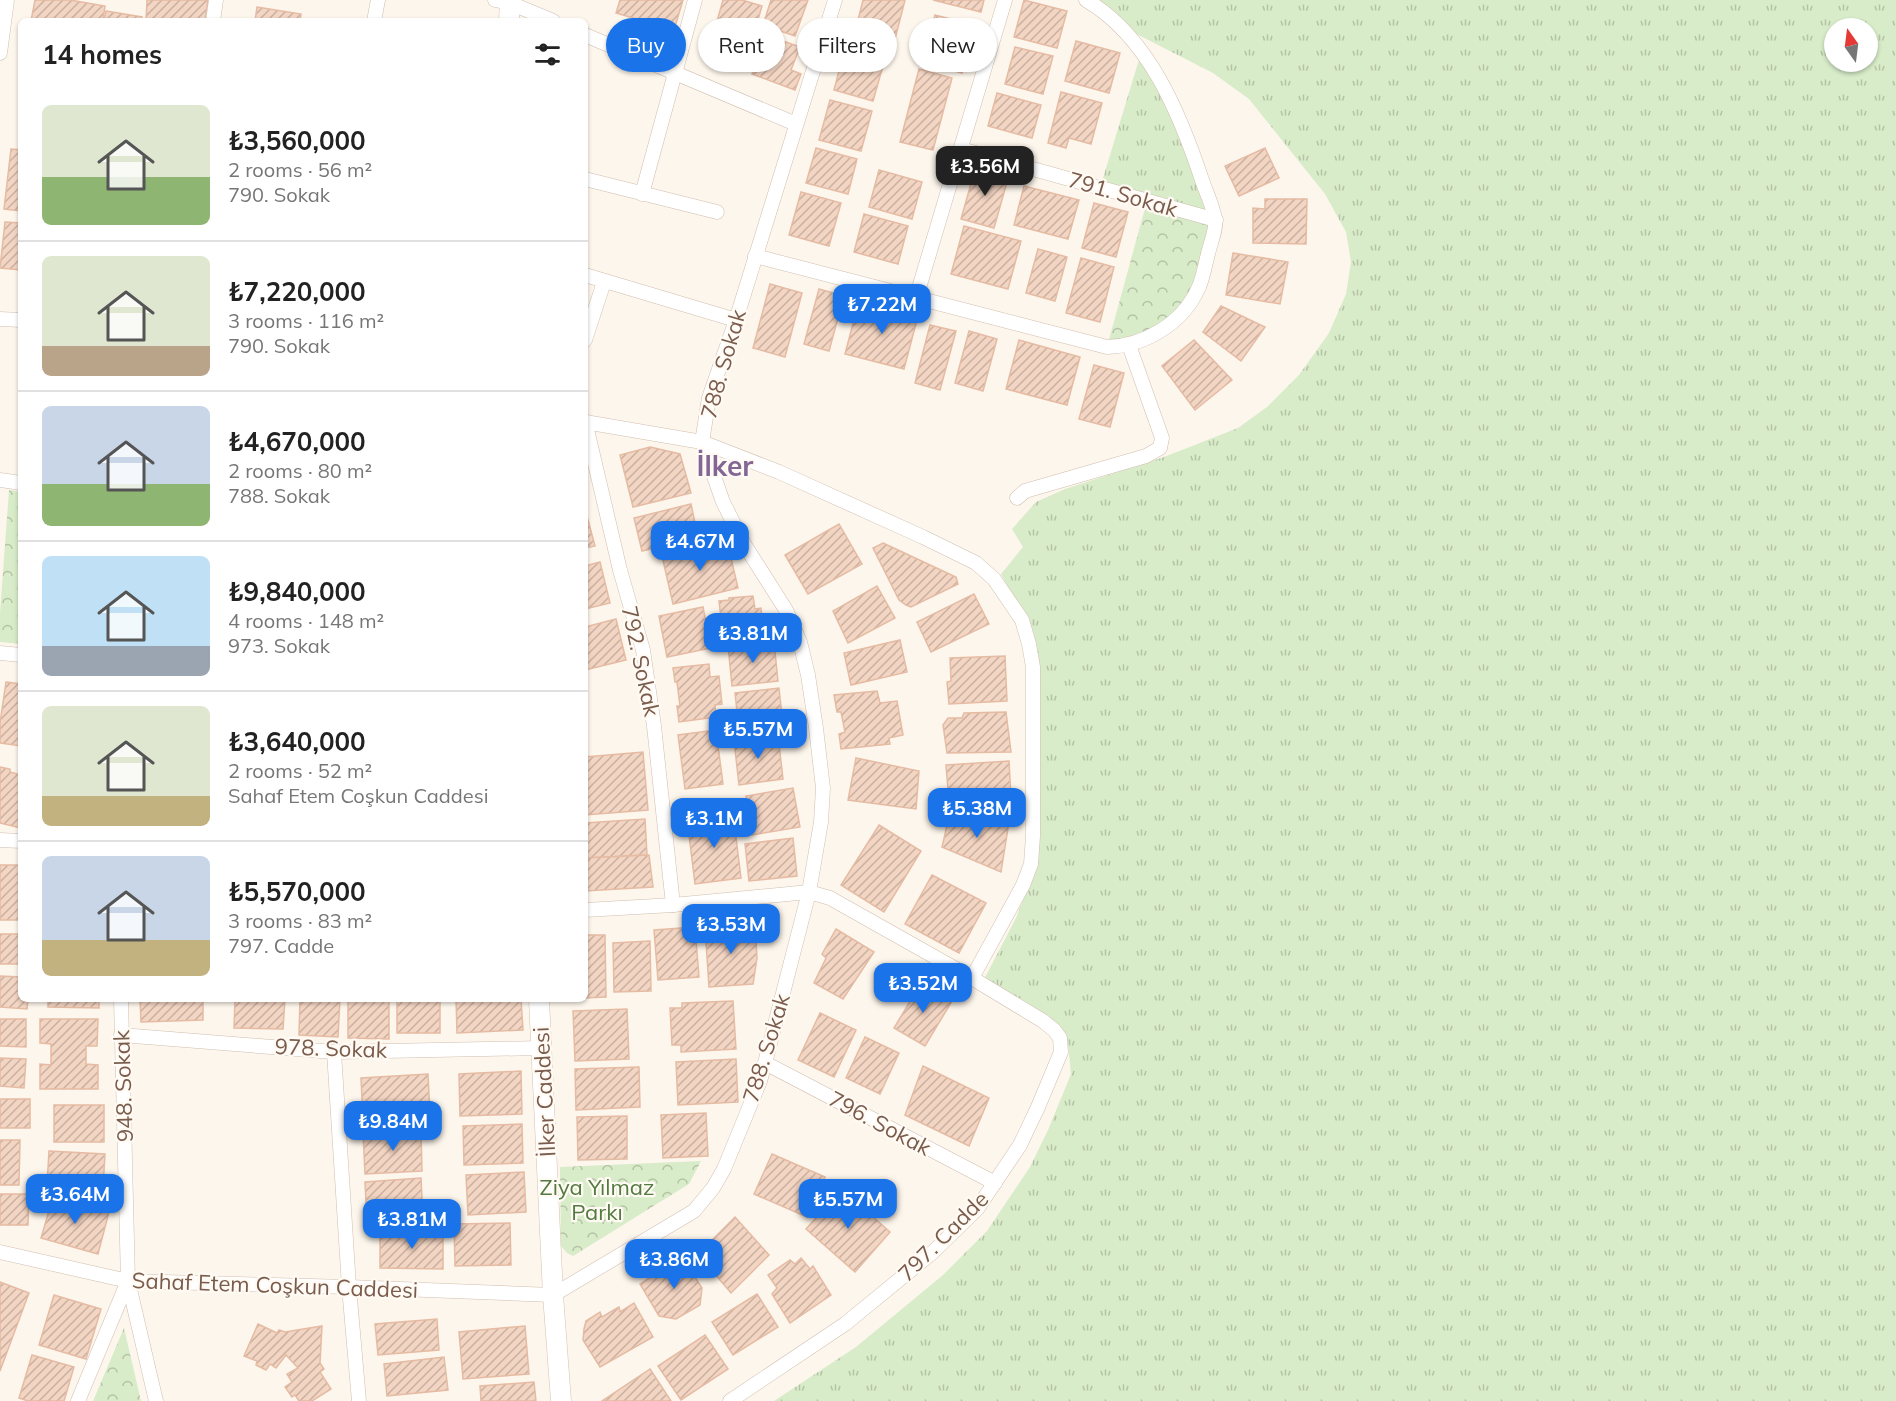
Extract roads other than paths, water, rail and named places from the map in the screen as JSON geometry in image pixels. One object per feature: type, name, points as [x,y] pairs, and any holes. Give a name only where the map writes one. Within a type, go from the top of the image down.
[{"type":"main road","name":"İlker Caddesi","points":[[539,1002],[553,1295],[561,1401]]},
{"type":"street","points":[[0,53],[7,0]]},
{"type":"street","points":[[213,18],[216,0]]},
{"type":"street","points":[[375,18],[378,0]]},
{"type":"street","points":[[642,194],[695,0]]},
{"type":"street","name":"788. Sokak","points":[[553,1295],[694,1211],[713,1188],[724,1169],[760,1081],[809,892],[821,822],[823,788],[808,675],[800,642],[786,610],[744,544],[723,502],[702,442],[710,398],[835,0]]},
{"type":"street","points":[[916,298],[1005,0]]},
{"type":"street","points":[[755,256],[1107,346],[1129,345],[1147,339],[1164,328],[1182,313],[1200,286],[1216,220],[1184,133],[1160,79],[1125,32],[1086,0]]},
{"type":"street","points":[[506,6],[544,18]]},
{"type":"street","points":[[588,36],[795,124]]},
{"type":"street","name":"791. Sokak","points":[[961,149],[1216,220]]},
{"type":"street","points":[[588,180],[717,212]]},
{"type":"street","points":[[588,276],[736,320]]},
{"type":"street","points":[[588,331],[604,282]]},
{"type":"street","points":[[0,319],[18,320]]},
{"type":"street","points":[[1017,498],[1025,491],[1125,463],[1146,456],[1160,448],[1162,438],[1129,345]]},
{"type":"street","points":[[588,422],[702,442],[789,477],[923,537],[976,563],[994,579],[1022,620],[1033,667],[1034,836],[1031,864],[1023,885],[972,978],[830,898],[809,892],[673,905],[588,910]]},
{"type":"street","name":"792. Sokak","points":[[588,434],[617,559],[643,651],[654,726],[673,905]]},
{"type":"street","points":[[0,480],[18,483]]},
{"type":"street","points":[[0,653],[18,655]]},
{"type":"street","points":[[0,840],[18,841]]},
{"type":"street","name":"797. Cadde","points":[[730,1401],[845,1324],[933,1252],[976,1209],[1020,1145],[1061,1052],[1060,1038],[1043,1021],[972,978]]},
{"type":"street","name":"948. Sokak","points":[[121,1002],[128,1281]]},
{"type":"street","name":"978. Sokak","points":[[121,1035],[334,1052],[542,1048]]},
{"type":"street","points":[[334,1052],[349,1287],[359,1401]]},
{"type":"street","name":"796. Sokak","points":[[765,1063],[995,1183]]},
{"type":"street","name":"Sahaf Etem Coşkun Caddesi","points":[[0,1252],[128,1281],[553,1295]]},
{"type":"street","points":[[78,1401],[128,1281]]},
{"type":"street","points":[[128,1281],[156,1401]]},
{"type":"district","name":"İlker","points":[[725,465]]},
{"type":"park label","name":"Ziya Yılmaz Parkı","points":[[597,1200]]}]
